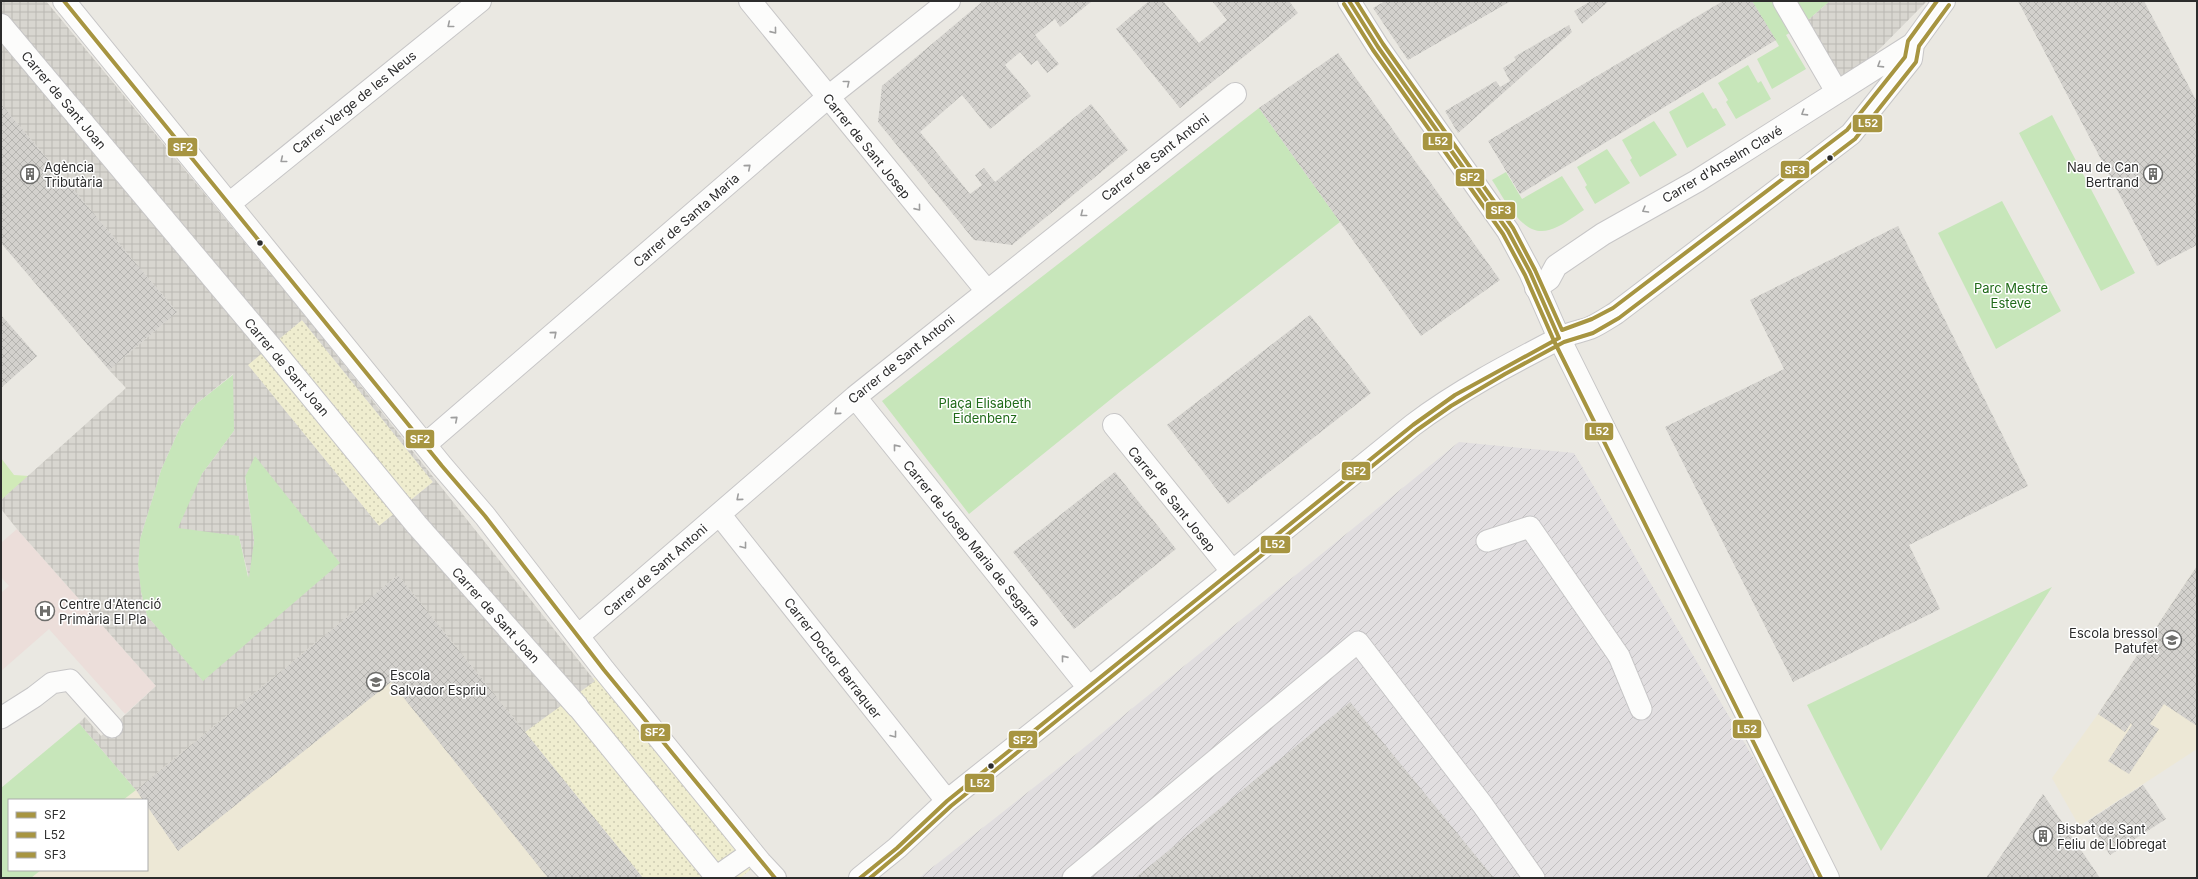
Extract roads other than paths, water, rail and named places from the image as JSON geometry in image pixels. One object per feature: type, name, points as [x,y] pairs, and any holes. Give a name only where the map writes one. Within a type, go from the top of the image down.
[{"type":"street","points":[[64,1],[485,516],[578,636],[752,852],[775,878]]},
{"type":"street","name":"Carrer Verge de les Neus","points":[[229,204],[480,1]]},
{"type":"street","name":"Carrer de Sant Josep","points":[[750,1],[986,290]]},
{"type":"street","name":"Carrer de Santa Maria","points":[[426,444],[828,98],[949,1]]},
{"type":"street","points":[[1784,1],[1837,92]]},
{"type":"street","name":"Carrer d'Anselm Clavé","points":[[1536,288],[1549,279],[1556,266],[1602,234],[1697,181],[1912,44],[1944,1]]},
{"type":"street","points":[[1351,2],[1378,47],[1508,231],[1559,338],[1828,878]]},
{"type":"street","name":"Carrer de Sant Joan","points":[[1,25],[270,346],[416,524],[577,706]]},
{"type":"street","name":"Carrer d'Anselm Clavé","points":[[860,878],[897,848],[946,801],[1089,688],[1438,406],[1483,379],[1559,338],[1574,331],[1600,324],[1850,134],[1911,59],[1912,44]]},
{"type":"street","name":"Carrer de Sant Antoni","points":[[578,636],[720,515],[854,397],[986,290],[1235,94]]},
{"type":"street","name":"Carrer de Josep Maria de Segarra","points":[[854,397],[1089,688]]},
{"type":"street","name":"Carrer de Sant Josep","points":[[1114,425],[1232,571]]},
{"type":"street","name":"Carrer Doctor Barraquer","points":[[720,515],[946,801]]},
{"type":"lane","points":[[1487,541],[1530,527],[1619,656],[1641,709]]},
{"type":"lane","points":[[1073,878],[1358,642],[1482,804],[1534,878]]},
{"type":"lane","points":[[1,718],[34,697],[52,683],[70,680],[112,727]]},
{"type":"lane","points":[[577,706],[716,877],[752,852]]},
{"type":"place","name":"Agència Tributària","points":[[30,174]]},
{"type":"place","name":"Nau de Can Bertrand","points":[[2153,174]]},
{"type":"place","name":"Centre d'Atenció Primària El Pla","points":[[45,611]]},
{"type":"place","name":"Escola bressol Patufet","points":[[2172,640]]},
{"type":"place","name":"Escola Salvador Espriu","points":[[376,682]]},
{"type":"place","name":"Bisbat de Sant Feliu de Llobregat","points":[[2043,836]]},
{"type":"park label","name":"Parc Mestre Esteve","points":[[2011,296]]},
{"type":"park label","name":"Plaça Elisabeth Eidenbenz","points":[[985,410]]}]
